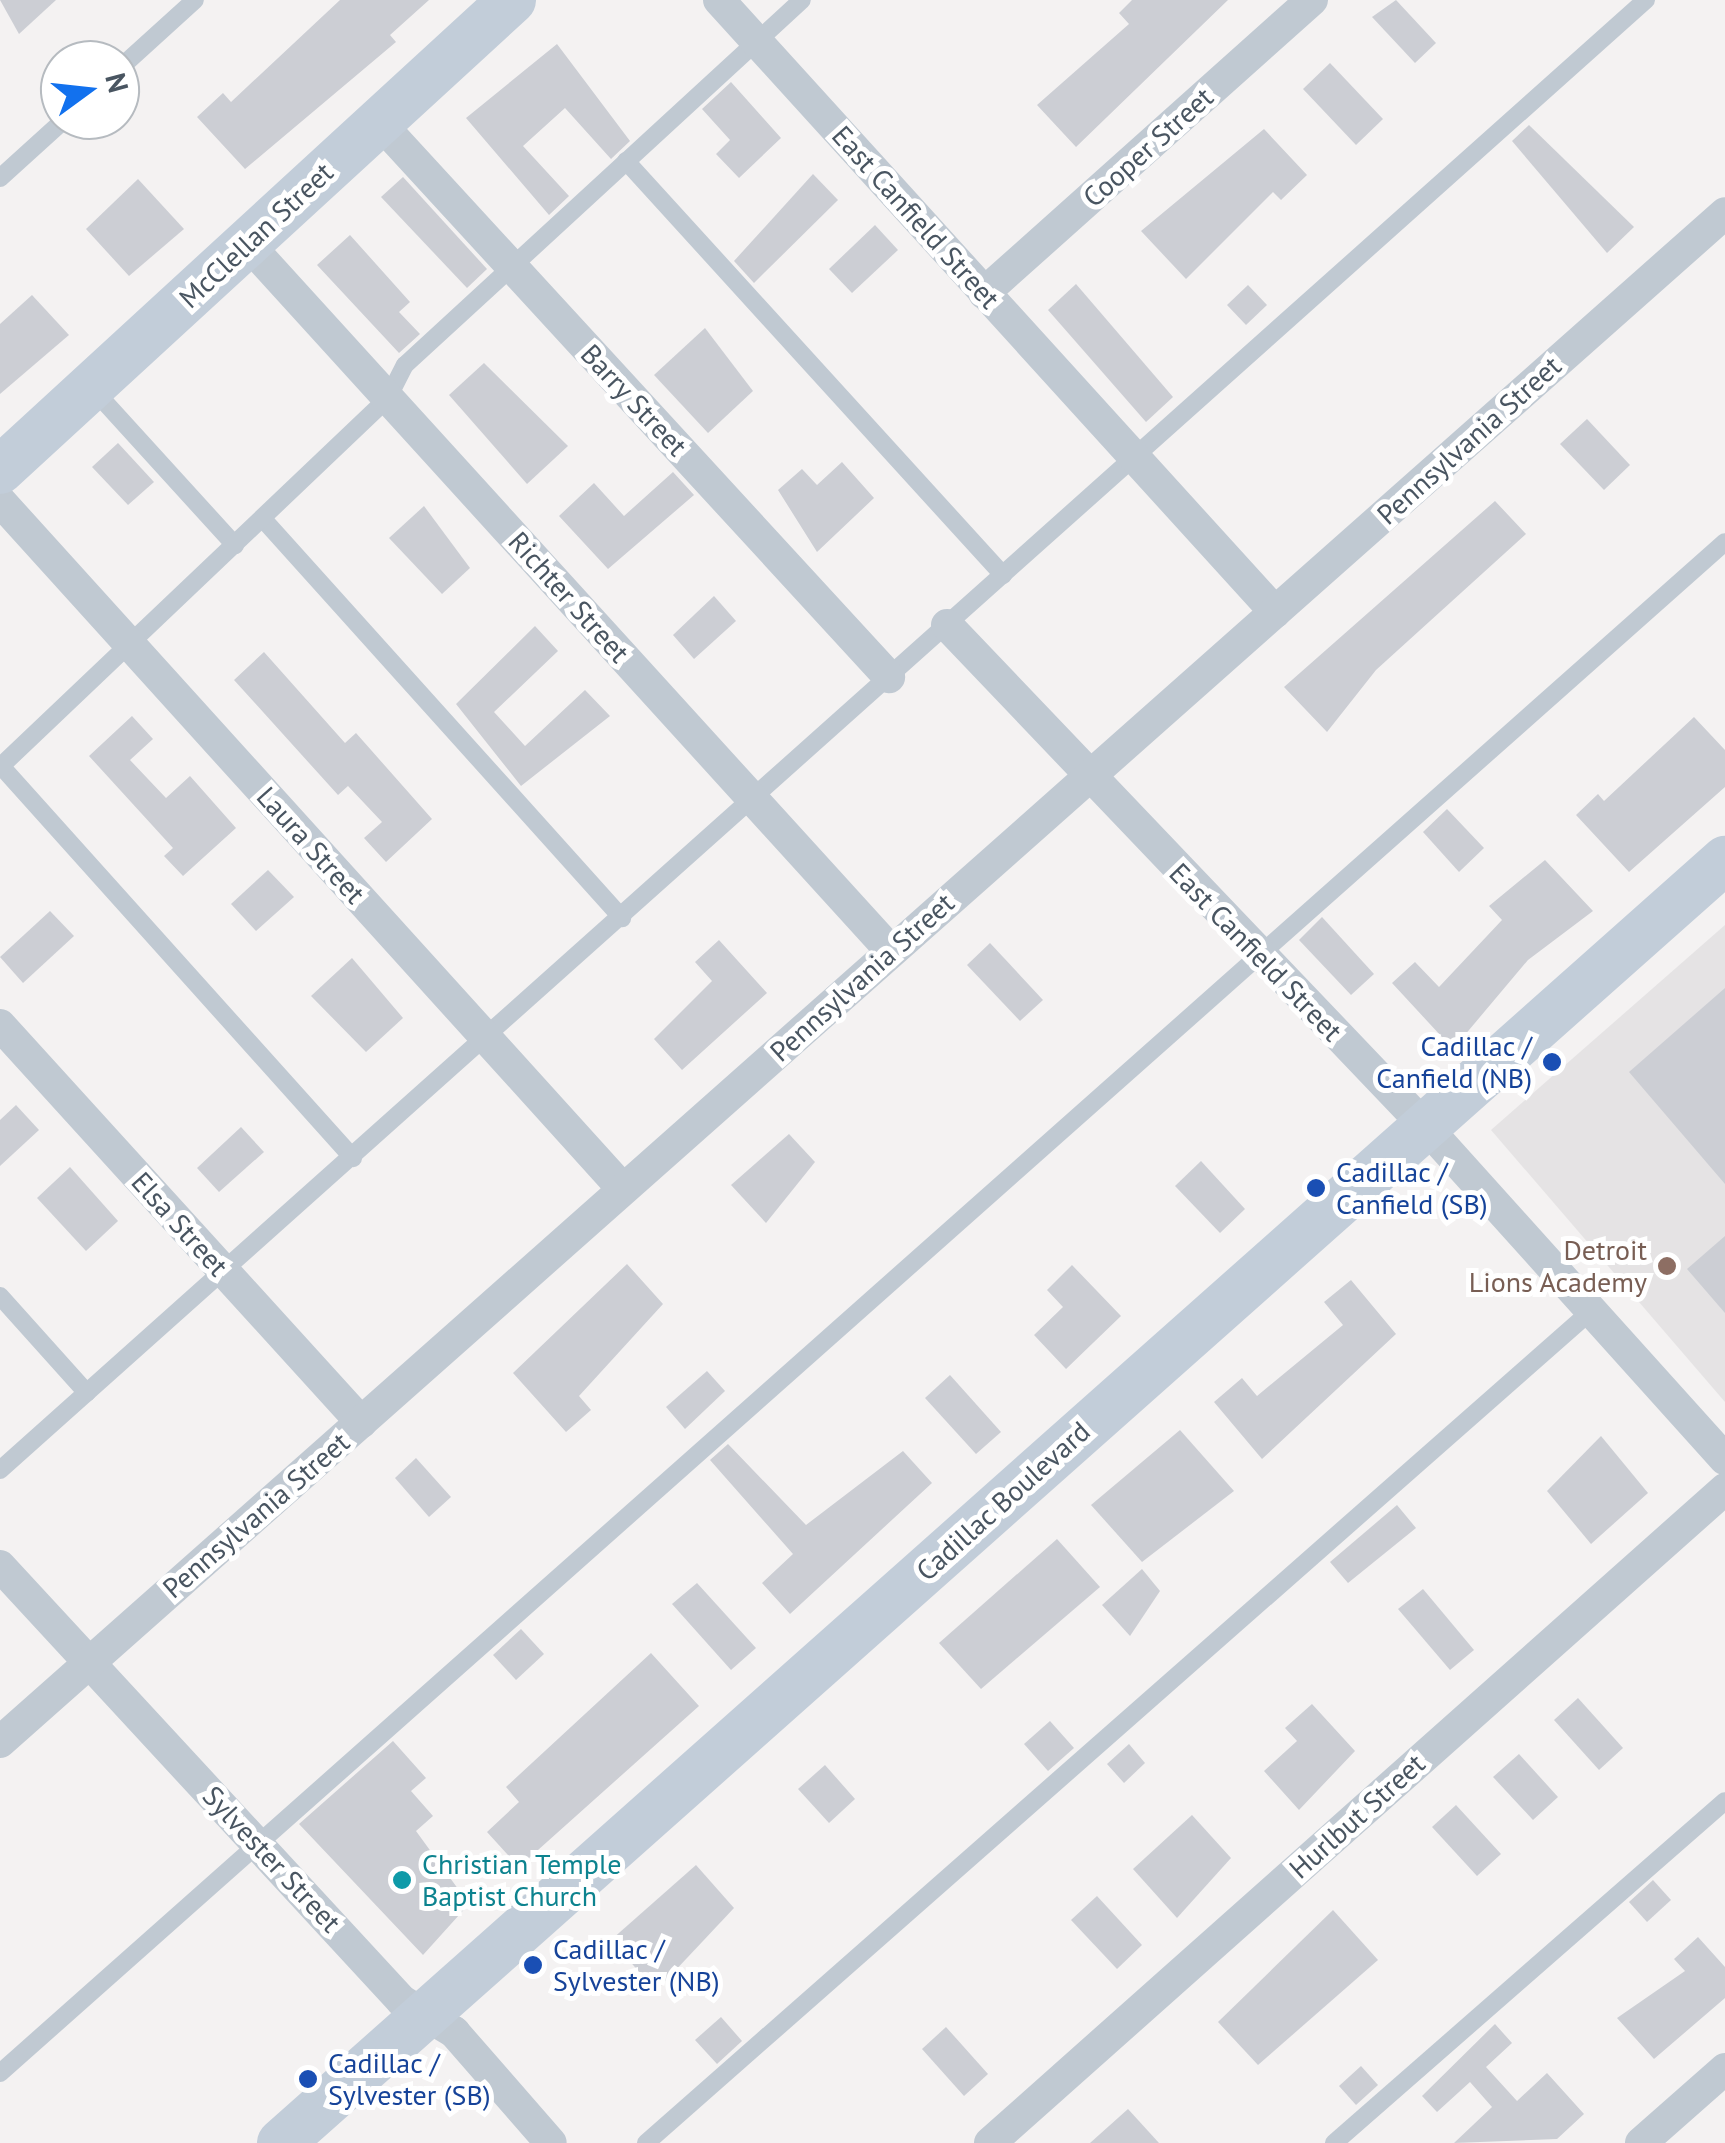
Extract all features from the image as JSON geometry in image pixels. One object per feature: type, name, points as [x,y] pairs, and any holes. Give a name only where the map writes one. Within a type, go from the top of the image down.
[{"type":"street","name":"McClellan Street","points":[[0,470],[512,0]]},
{"type":"street","name":"East Canfield Street","points":[[719,0],[1275,612]]},
{"type":"street","name":"Cooper Street","points":[[984,293],[1312,0]]},
{"type":"street","name":"Barry Street","points":[[379,122],[889,677]]},
{"type":"street","name":"Pennsylvania Street","points":[[0,1742],[1725,213]]},
{"type":"street","name":"Richter Street","points":[[247,243],[890,952]]},
{"type":"street","name":"Laura Street","points":[[0,501],[623,1189]]},
{"type":"street","name":"East Canfield Street","points":[[947,625],[1087,778],[1425,1126],[1725,1459]]},
{"type":"street","name":"Cadillac Boulevard","points":[[282,2143],[1425,1126],[1723,866]]},
{"type":"street","name":"Elsa Street","points":[[0,1025],[361,1422]]},
{"type":"street","name":"Hurlbut Street","points":[[990,2143],[1725,1488]]},
{"type":"street","name":"Sylvester Street","points":[[0,1566],[402,2001],[454,2032],[551,2143]]},
{"type":"street","points":[[1641,2143],[1725,2068]]},
{"type":"lane","points":[[140,50],[195,0]]},
{"type":"lane","points":[[354,1158],[0,767],[388,398],[405,365],[802,0]]},
{"type":"lane","points":[[0,1470],[488,1041],[1646,0]]},
{"type":"lane","points":[[0,178],[42,140]]},
{"type":"lane","points":[[626,161],[1003,575]]},
{"type":"lane","points":[[91,387],[235,545]]},
{"type":"lane","points":[[264,519],[622,918]]},
{"type":"lane","points":[[0,2072],[1725,542]]},
{"type":"lane","points":[[0,1296],[87,1393]]},
{"type":"lane","points":[[646,2143],[1591,1311]]},
{"type":"lane","points":[[1334,2143],[1725,1800]]},
{"type":"shaded area","name":"Detroit Lions Academy","points":[[1725,925],[1725,1402],[1491,1130]]},
{"type":"building","points":[[0,0],[56,0],[19,34]]},
{"type":"building","points":[[340,0],[429,0],[390,35],[396,42],[245,169],[197,117],[223,93],[231,102]]},
{"type":"building","points":[[1132,0],[1228,0],[1076,147],[1037,105],[1129,24],[1119,13]]},
{"type":"building","points":[[1396,0],[1436,43],[1415,63],[1372,17]]},
{"type":"building","points":[[557,44],[630,141],[611,159],[565,108],[523,146],[569,196],[549,215],[466,118]]},
{"type":"building","points":[[1330,63],[1383,119],[1356,145],[1303,89]]},
{"type":"building","points":[[731,82],[781,138],[739,178],[716,154],[730,140],[702,109]]},
{"type":"building","points":[[1529,125],[1634,227],[1607,253],[1512,141]]},
{"type":"building","points":[[1264,129],[1307,175],[1281,200],[1273,192],[1186,279],[1141,231]]},
{"type":"building","points":[[813,174],[838,200],[754,283],[734,261]]},
{"type":"building","points":[[403,177],[487,269],[467,288],[381,197]]},
{"type":"building","points":[[138,179],[184,229],[129,276],[86,229]]},
{"type":"building","points":[[875,225],[898,250],[852,293],[829,269]]},
{"type":"building","points":[[350,235],[410,302],[399,312],[420,334],[399,353],[317,265]]},
{"type":"building","points":[[1076,284],[1173,397],[1146,422],[1048,310]]},
{"type":"building","points":[[1248,285],[1267,305],[1246,325],[1227,305]]},
{"type":"building","points":[[32,295],[69,335],[0,394],[0,324]]},
{"type":"building","points":[[705,328],[753,391],[708,433],[654,375]]},
{"type":"building","points":[[484,363],[568,446],[527,484],[449,395]]},
{"type":"building","points":[[1587,419],[1630,465],[1604,490],[1560,444]]},
{"type":"building","points":[[118,443],[154,482],[128,505],[92,467]]},
{"type":"building","points":[[842,462],[874,498],[817,552],[778,490],[802,469],[817,485]]},
{"type":"building","points":[[673,472],[694,495],[608,569],[559,516],[594,483],[624,516]]},
{"type":"building","points":[[1495,501],[1526,534],[1376,670],[1327,732],[1284,687]]},
{"type":"building","points":[[424,506],[470,568],[442,594],[389,538]]},
{"type":"building","points":[[714,596],[736,621],[694,659],[673,635]]},
{"type":"building","points":[[535,626],[558,651],[494,712],[525,746],[585,690],[610,716],[521,786],[456,704]]},
{"type":"building","points":[[264,652],[345,743],[356,733],[432,819],[386,862],[364,838],[382,822],[348,786],[338,795],[234,680]]},
{"type":"building","points":[[132,716],[153,739],[130,760],[166,798],[190,776],[236,828],[183,876],[164,856],[173,848],[89,756]]},
{"type":"building","points":[[1694,717],[1725,750],[1725,787],[1629,872],[1576,815],[1598,794],[1604,801]]},
{"type":"building","points":[[1447,809],[1484,848],[1459,872],[1423,832]]},
{"type":"building","points":[[1545,860],[1593,911],[1528,960],[1453,1049],[1392,983],[1415,962],[1439,987],[1502,920],[1489,906]]},
{"type":"building","points":[[268,870],[294,897],[256,931],[231,904]]},
{"type":"building","points":[[50,911],[74,936],[23,983],[0,957]]},
{"type":"building","points":[[1322,917],[1374,974],[1351,995],[1299,940]]},
{"type":"building","points":[[719,940],[767,993],[682,1070],[654,1039],[712,981],[695,962]]},
{"type":"building","points":[[990,943],[1043,1000],[1020,1021],[967,965]]},
{"type":"building","points":[[352,958],[403,1018],[366,1052],[311,996]]},
{"type":"building","points":[[1725,988],[1725,1184],[1629,1072]]},
{"type":"building","points":[[16,1105],[39,1130],[0,1166],[0,1120]]},
{"type":"building","points":[[241,1127],[264,1152],[219,1192],[197,1168]]},
{"type":"building","points":[[789,1134],[815,1162],[766,1223],[731,1185]]},
{"type":"building","points":[[1201,1161],[1245,1209],[1220,1233],[1175,1186]]},
{"type":"building","points":[[70,1167],[118,1221],[86,1251],[37,1198]]},
{"type":"building","points":[[1725,1236],[1725,1313],[1687,1269]]},
{"type":"building","points":[[627,1264],[663,1304],[579,1396],[591,1410],[566,1432],[513,1373]]},
{"type":"building","points":[[1072,1265],[1121,1316],[1066,1369],[1034,1335],[1063,1307],[1047,1290]]},
{"type":"building","points":[[1351,1280],[1396,1334],[1262,1459],[1214,1402],[1242,1378],[1257,1396],[1343,1325],[1324,1302]]},
{"type":"building","points":[[707,1371],[725,1391],[685,1429],[666,1407]]},
{"type":"building","points":[[950,1375],[1001,1432],[976,1454],[925,1398]]},
{"type":"building","points":[[1180,1430],[1234,1491],[1142,1562],[1091,1505]]},
{"type":"building","points":[[1601,1436],[1648,1493],[1591,1544],[1547,1491]]},
{"type":"building","points":[[728,1444],[806,1525],[903,1451],[932,1483],[790,1614],[762,1583],[793,1554],[710,1460]]},
{"type":"building","points":[[416,1458],[451,1497],[429,1517],[395,1478]]},
{"type":"building","points":[[1397,1505],[1416,1528],[1348,1583],[1330,1562]]},
{"type":"building","points":[[1057,1539],[1100,1587],[981,1689],[939,1643]]},
{"type":"building","points":[[1142,1569],[1160,1591],[1130,1636],[1102,1605]]},
{"type":"building","points":[[697,1583],[756,1648],[731,1670],[672,1604]]},
{"type":"building","points":[[1423,1589],[1474,1650],[1450,1670],[1398,1609]]},
{"type":"building","points":[[521,1629],[544,1654],[516,1680],[493,1655]]},
{"type":"building","points":[[651,1653],[699,1706],[519,1867],[487,1832],[519,1802],[506,1787]]},
{"type":"building","points":[[1578,1698],[1623,1748],[1599,1770],[1554,1720]]},
{"type":"building","points":[[1312,1704],[1355,1751],[1299,1810],[1264,1771],[1297,1741],[1285,1728]]},
{"type":"building","points":[[1050,1721],[1074,1748],[1048,1771],[1024,1744]]},
{"type":"building","points":[[393,1741],[426,1778],[411,1791],[433,1816],[416,1831],[469,1904],[423,1955],[299,1824]]},
{"type":"building","points":[[1129,1744],[1145,1763],[1124,1783],[1107,1764]]},
{"type":"building","points":[[1519,1754],[1558,1797],[1533,1820],[1493,1777]]},
{"type":"building","points":[[825,1765],[855,1799],[829,1823],[798,1789]]},
{"type":"building","points":[[1456,1805],[1501,1854],[1477,1876],[1432,1827]]},
{"type":"building","points":[[1192,1815],[1231,1858],[1177,1918],[1133,1869]]},
{"type":"building","points":[[696,1865],[734,1908],[656,1991],[611,1940]]},
{"type":"building","points":[[1653,1880],[1671,1900],[1647,1922],[1629,1902]]},
{"type":"building","points":[[1097,1896],[1142,1945],[1117,1969],[1071,1920]]},
{"type":"building","points":[[1333,1910],[1378,1960],[1258,2065],[1218,2022]]},
{"type":"building","points":[[1698,1937],[1725,1967],[1725,1998],[1654,2059],[1617,2018],[1685,1971],[1674,1959]]},
{"type":"building","points":[[721,2017],[742,2041],[717,2064],[695,2040]]},
{"type":"building","points":[[1495,2024],[1512,2043],[1486,2067],[1517,2101],[1547,2073],[1584,2114],[1557,2139],[1454,2143],[1492,2107],[1470,2082],[1437,2112],[1422,2096]]},
{"type":"building","points":[[946,2027],[988,2074],[964,2096],[922,2049]]},
{"type":"building","points":[[1361,2066],[1378,2085],[1356,2105],[1339,2086]]},
{"type":"building","points":[[1128,2109],[1159,2143],[1090,2143]]},
{"type":"place","name":"Cadillac / Canfield (NB)","points":[[1552,1062]]},
{"type":"place","name":"Cadillac / Canfield (SB)","points":[[1316,1188]]},
{"type":"place","name":"Detroit Lions Academy","points":[[1667,1266]]},
{"type":"place","name":"Christian Temple Baptist Church","points":[[402,1880]]},
{"type":"place","name":"Cadillac / Sylvester (NB)","points":[[533,1965]]},
{"type":"place","name":"Cadillac / Sylvester (SB)","points":[[308,2079]]}]
